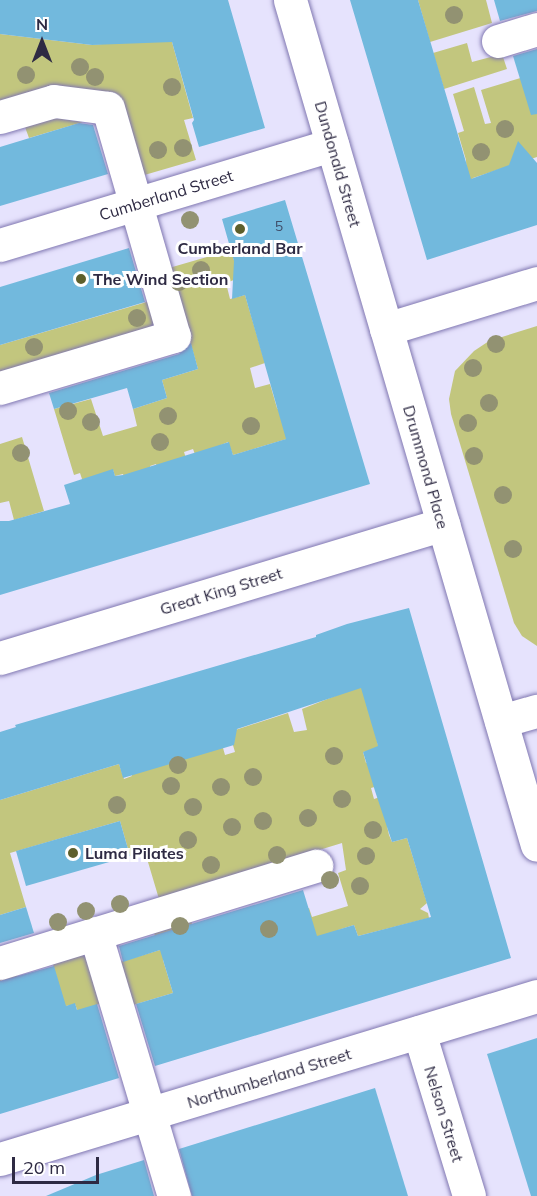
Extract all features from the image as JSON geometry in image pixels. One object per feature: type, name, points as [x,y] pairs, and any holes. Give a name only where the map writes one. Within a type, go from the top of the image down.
[{"type":"street","name":"Dundonald Street","points":[[290,0],[386,329]]},
{"type":"street","points":[[498,41],[537,29]]},
{"type":"street","points":[[0,117],[54,101],[108,108],[174,336],[0,388]]},
{"type":"street","name":"Cumberland Street","points":[[0,245],[332,145]]},
{"type":"street","points":[[386,329],[537,283]]},
{"type":"street","name":"Drummond Place","points":[[386,329],[501,722]]},
{"type":"street","name":"Great King Street","points":[[0,658],[443,524]]},
{"type":"street","points":[[537,711],[501,722],[537,845]]},
{"type":"street","points":[[0,963],[316,866]]},
{"type":"street","points":[[95,933],[174,1196]]},
{"type":"street","name":"Northumberland Street","points":[[0,1159],[537,996]]},
{"type":"street","name":"Nelson Street","points":[[419,1032],[470,1196]]},
{"type":"green space","points":[[418,0],[486,0],[492,23],[430,42]]},
{"type":"green space","points":[[0,34],[92,45],[164,38],[172,42],[193,118],[184,120],[196,160],[141,176],[116,93],[50,87],[0,102]]},
{"type":"green space","points":[[467,43],[472,62],[502,54],[507,69],[444,89],[433,53]]},
{"type":"green space","points":[[537,73],[537,157],[473,178],[467,185],[466,160],[458,133],[464,131],[453,94],[474,87],[485,124],[491,123],[481,90]]},
{"type":"green space","points":[[55,118],[83,122],[29,138],[25,127]]},
{"type":"green space","points":[[231,250],[239,278],[226,283],[230,299],[245,295],[265,363],[250,368],[255,388],[270,384],[277,408],[300,435],[233,455],[228,442],[221,445],[224,457],[199,465],[193,449],[184,452],[189,468],[161,477],[156,464],[150,466],[154,479],[127,487],[123,474],[115,476],[113,470],[85,479],[82,479],[80,473],[74,475],[54,409],[91,399],[103,436],[137,426],[133,409],[167,398],[162,380],[198,369],[169,268]]},
{"type":"green space","points":[[150,301],[157,325],[0,372],[0,345]]},
{"type":"green space","points":[[537,326],[537,646],[522,636],[514,623],[451,414],[449,399],[455,371],[474,351],[489,341]]},
{"type":"green space","points":[[22,437],[44,511],[14,520],[9,501],[0,503],[0,444]]},
{"type":"green space","points":[[363,685],[379,749],[363,752],[366,763],[372,761],[381,785],[371,788],[374,799],[392,793],[387,826],[389,835],[392,842],[407,838],[427,903],[420,909],[428,913],[429,918],[358,936],[354,925],[338,930],[342,941],[163,960],[173,993],[133,1005],[120,962],[160,950],[153,930],[190,918],[198,942],[309,908],[312,917],[348,906],[338,873],[346,870],[342,843],[159,899],[145,852],[130,856],[120,821],[10,853],[26,907],[0,915],[0,800],[119,764],[124,779],[132,776],[128,762],[219,734],[225,755],[235,752],[229,732],[288,713],[294,732],[307,730],[302,709]]},
{"type":"green space","points":[[88,949],[104,1002],[78,1012],[75,1004],[66,1006],[0,1046],[0,977],[16,972],[23,993],[58,982],[52,961]]},
{"type":"building","points":[[0,0],[228,0],[265,128],[199,147],[192,123],[194,120],[172,42],[92,45],[0,34]]},
{"type":"building","points":[[350,0],[418,0],[471,179],[509,165],[518,141],[537,163],[537,225],[427,260]]},
{"type":"building","points":[[494,0],[537,0],[537,11],[500,21]]},
{"type":"building","points":[[537,49],[537,114],[531,115],[513,56]]},
{"type":"building","points":[[79,123],[93,125],[108,174],[0,206],[0,147]]},
{"type":"building","points":[[285,200],[370,484],[0,595],[0,521],[9,521],[70,504],[64,485],[113,469],[115,476],[123,475],[229,442],[233,455],[286,439],[245,295],[232,299],[234,261],[222,219]]},
{"type":"building","points":[[129,248],[145,302],[0,345],[0,287]]},
{"type":"building","points":[[191,343],[198,369],[162,380],[167,398],[133,409],[127,388],[54,409],[49,393],[179,354]]},
{"type":"building","points":[[409,608],[511,958],[155,1066],[136,1004],[173,993],[160,950],[123,962],[119,946],[303,890],[317,936],[354,925],[358,936],[431,917],[407,838],[392,842],[363,752],[378,746],[361,688],[237,729],[234,745],[123,778],[119,764],[0,800],[0,732],[16,727],[15,725],[316,637],[316,635],[347,624]]},
{"type":"building","name":"Luma Pilates","points":[[120,821],[130,856],[26,886],[16,851]]},
{"type":"building","points":[[26,907],[34,933],[0,943],[0,915]]},
{"type":"building","points":[[54,966],[66,1006],[75,1003],[77,1010],[97,1004],[119,1078],[0,1114],[0,981]]},
{"type":"building","points":[[537,1038],[537,1196],[531,1196],[487,1054]]},
{"type":"building","points":[[375,1088],[408,1196],[192,1196],[179,1149]]},
{"type":"building","points":[[144,1160],[154,1196],[46,1196],[96,1175]]},
{"type":"place","name":"Cumberland Bar","points":[[240,229]]},
{"type":"place","name":"The Wind Section","points":[[81,279]]},
{"type":"place","name":"Luma Pilates","points":[[73,853]]}]
